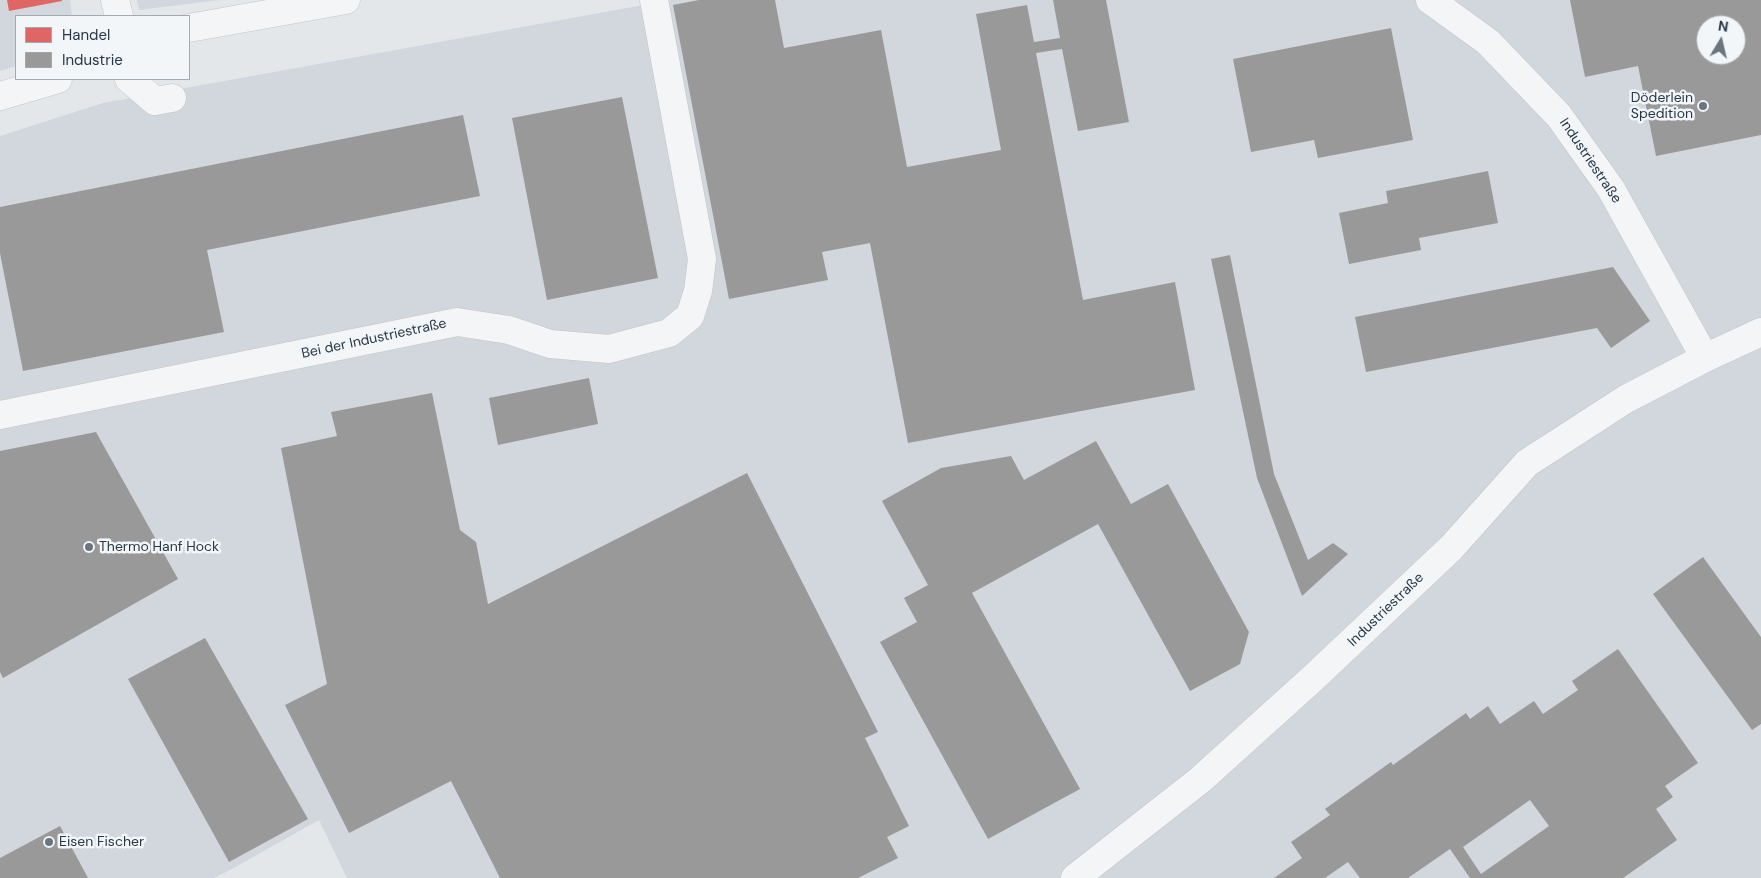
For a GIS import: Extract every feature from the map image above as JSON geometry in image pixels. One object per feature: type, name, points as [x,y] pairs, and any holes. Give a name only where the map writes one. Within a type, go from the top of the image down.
[{"type":"street","points":[[115,0],[119,15]]},
{"type":"street","points":[[190,28],[346,0]]},
{"type":"street","name":"Bei der Industriestraße","points":[[0,415],[457,322],[509,330],[550,344],[609,349],[669,334],[690,316],[698,291],[702,259],[654,0]]},
{"type":"street","name":"Industriestraße","points":[[1430,0],[1488,42],[1559,116],[1611,189],[1705,358]]},
{"type":"street","points":[[0,96],[55,80]]},
{"type":"street","points":[[130,80],[155,101],[172,98]]},
{"type":"street","name":"Industriestraße","points":[[1075,878],[1200,780],[1312,680],[1451,548],[1527,463],[1626,399],[1705,358],[1761,332]]},
{"type":"shaded area","points":[[0,0],[70,0],[72,15],[15,15],[15,66],[0,71]]},
{"type":"shaded area","points":[[137,0],[219,0],[139,10]]},
{"type":"shaded area","points":[[671,0],[1761,0],[1761,878],[347,878],[319,820],[214,878],[0,878],[0,136],[103,103]]},
{"type":"building: Handel","points":[[7,0],[62,0],[62,1],[9,11]]},
{"type":"building: Industrie","points":[[699,0],[775,0],[784,48],[881,30],[907,167],[1001,150],[976,14],[1027,5],[1034,42],[1060,38],[1053,0],[1106,0],[1129,122],[1078,131],[1062,49],[1036,53],[1083,300],[1175,282],[1195,390],[908,443],[870,243],[822,252],[828,280],[729,299],[673,5]]},
{"type":"building: Industrie","name":"Döderlein Spedition","points":[[1570,0],[1761,0],[1761,135],[1656,156],[1638,66],[1585,77]]},
{"type":"building: Industrie","points":[[1391,28],[1413,140],[1318,158],[1314,140],[1251,152],[1233,59]]},
{"type":"building: Industrie","points":[[622,97],[658,278],[547,300],[512,118]]},
{"type":"building: Industrie","points":[[463,115],[480,196],[207,250],[224,332],[23,371],[0,253],[0,207]]},
{"type":"building: Industrie","points":[[1488,171],[1498,223],[1419,238],[1421,250],[1349,264],[1339,213],[1388,203],[1386,191]]},
{"type":"building: Industrie","points":[[1230,255],[1274,474],[1308,560],[1333,543],[1348,554],[1302,596],[1257,478],[1211,259]]},
{"type":"building: Industrie","points":[[1613,267],[1650,321],[1611,348],[1597,328],[1366,372],[1355,317]]},
{"type":"building: Industrie","points":[[589,378],[598,424],[498,445],[489,398]]},
{"type":"building: Industrie","points":[[432,393],[460,530],[476,542],[488,604],[747,473],[878,732],[865,738],[909,826],[887,837],[898,858],[858,878],[500,878],[451,781],[349,833],[285,705],[327,684],[281,448],[337,436],[331,412]]},
{"type":"building: Industrie","name":"Thermo Hanf Hock","points":[[96,432],[178,579],[3,678],[0,672],[0,451]]},
{"type":"building: Industrie","points":[[1096,441],[1131,504],[1168,484],[1249,632],[1240,664],[1190,691],[1098,524],[972,593],[1080,789],[988,839],[880,642],[917,622],[904,598],[928,585],[882,501],[941,468],[1011,456],[1024,480]]},
{"type":"building: Industrie","points":[[1703,557],[1761,637],[1761,724],[1752,730],[1653,594]]},
{"type":"building: Industrie","points":[[205,638],[308,819],[229,862],[128,679]]},
{"type":"building: Industrie","points":[[1618,649],[1698,763],[1665,786],[1673,797],[1656,809],[1677,840],[1623,878],[1470,878],[1450,849],[1408,878],[1360,878],[1348,862],[1325,878],[1274,878],[1302,858],[1291,842],[1330,815],[1325,809],[1391,762],[1393,765],[1466,713],[1470,719],[1488,706],[1500,724],[1534,701],[1543,714],[1578,690],[1572,681]],"holes":[[[1530,800],[1549,826],[1481,874],[1463,847]]]},
{"type":"building: Industrie","name":"Eisen Fischer","points":[[60,826],[88,878],[0,878],[0,858]]},
{"type":"place","name":"Döderlein Spedition","points":[[1703,106]]},
{"type":"place","name":"Thermo Hanf Hock","points":[[89,547]]},
{"type":"place","name":"Eisen Fischer","points":[[49,842]]}]
